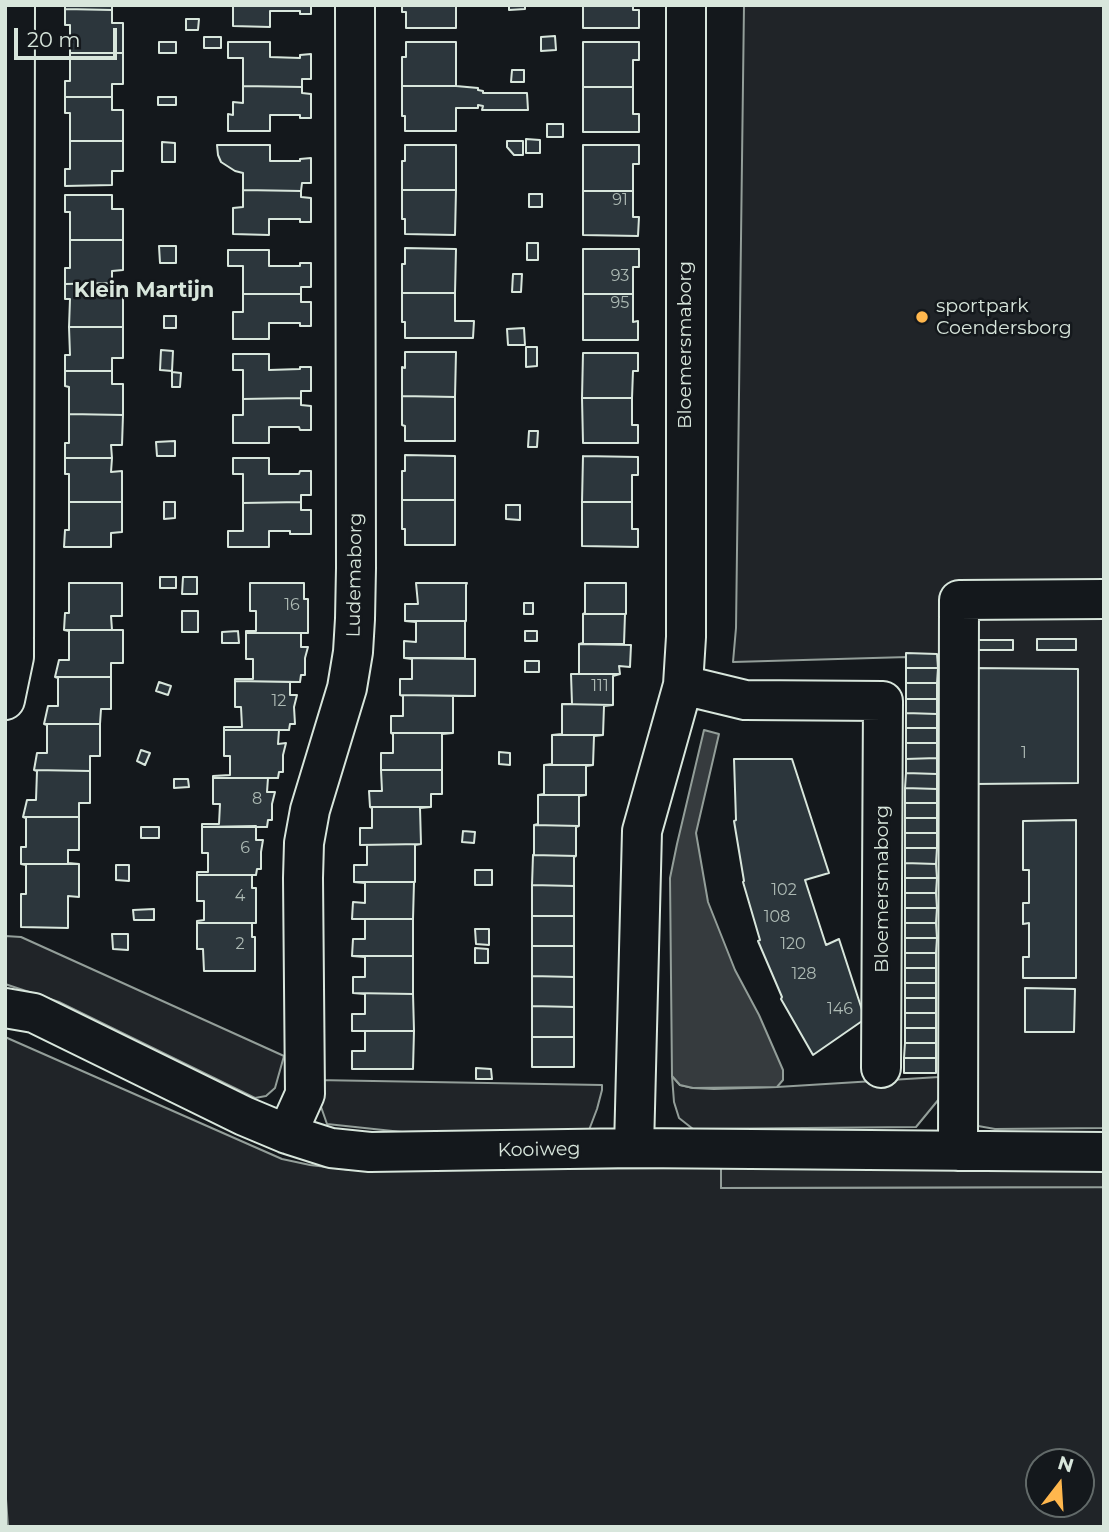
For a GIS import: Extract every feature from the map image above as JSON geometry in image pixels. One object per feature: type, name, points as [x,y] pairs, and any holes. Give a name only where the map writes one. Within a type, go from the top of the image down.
[{"type":"street","points":[[5,700],[14,657],[15,5]]},
{"type":"street","name":"Ludemaborg","points":[[287,1134],[305,1094],[304,843],[310,810],[347,688],[355,619],[355,5]]},
{"type":"street","name":"Bloemersmaborg","points":[[634,1148],[642,831],[683,685],[686,638],[686,5]]},
{"type":"street","points":[[958,1151],[959,600],[1104,599]]},
{"type":"street","name":"Bloemersmaborg","points":[[683,685],[746,700],[883,701],[881,1068]]},
{"type":"street","name":"Kooiweg","points":[[5,1008],[34,1013],[244,1116],[331,1148],[370,1152],[634,1148],[1104,1152]]},
{"type":"shaded area","name":"sportpark Coendersborg","points":[[744,5],[1104,5],[1104,1128],[995,1129],[939,1119],[939,1099],[916,1127],[693,1129],[679,1118],[674,1102],[672,1076],[680,1085],[714,1089],[939,1077],[943,658],[733,662],[736,628]]},
{"type":"shaded area","points":[[704,730],[719,734],[696,833],[708,902],[735,970],[759,1015],[783,1070],[783,1080],[777,1087],[693,1088],[680,1085],[672,1076],[670,878]]},
{"type":"shaded area","points":[[5,936],[21,937],[284,1056],[275,1088],[266,1096],[255,1098],[59,1002],[5,984]]},
{"type":"shaded area","points":[[5,1037],[282,1159],[310,1165],[352,1170],[721,1166],[721,1188],[1104,1187],[1104,1527],[8,1527],[5,1485]]},
{"type":"shaded area","points":[[316,1080],[602,1085],[602,1090],[589,1130],[402,1132],[327,1124]]},
{"type":"shaded area","points":[[721,1166],[1104,1166],[1104,1187],[721,1188]]},
{"type":"building","points":[[65,5],[112,5],[112,10],[65,9]]},
{"type":"building","points":[[233,5],[311,5],[311,14],[300,14],[300,11],[270,11],[270,27],[233,26]]},
{"type":"building","points":[[402,5],[456,5],[456,28],[406,28],[406,12],[402,12]]},
{"type":"building","points":[[509,5],[525,5],[525,9],[509,10]]},
{"type":"building","points":[[583,5],[633,5],[633,10],[639,10],[639,28],[583,28]]},
{"type":"building","points":[[65,9],[112,10],[112,23],[123,23],[123,53],[70,53],[70,25],[65,25]]},
{"type":"building","points":[[186,19],[199,19],[198,30],[186,30]]},
{"type":"building","points":[[555,36],[556,50],[541,51],[541,37]]},
{"type":"building","points":[[204,37],[221,37],[221,48],[204,48]]},
{"type":"building","points":[[159,42],[176,42],[176,53],[159,53]]},
{"type":"building","points":[[228,42],[270,42],[270,57],[300,58],[300,55],[311,54],[311,79],[302,79],[302,87],[243,86],[243,58],[228,58]]},
{"type":"building","points":[[406,42],[456,42],[456,86],[402,86],[402,57],[406,57]]},
{"type":"building","points":[[583,42],[639,42],[639,60],[633,60],[633,87],[583,87]]},
{"type":"building","points":[[70,53],[123,53],[123,84],[112,84],[112,97],[65,97],[65,81],[70,81]]},
{"type":"building","points":[[512,70],[524,70],[524,82],[511,82]]},
{"type":"building","points":[[243,86],[302,87],[302,93],[311,94],[311,118],[300,118],[300,115],[270,115],[270,131],[228,131],[228,114],[233,115],[233,102],[243,103]]},
{"type":"building","points":[[402,86],[456,86],[478,88],[483,93],[527,93],[528,110],[482,110],[483,106],[478,105],[478,108],[456,108],[456,131],[405,131]]},
{"type":"building","points":[[583,87],[633,87],[633,114],[639,114],[639,132],[583,132]]},
{"type":"building","points":[[65,97],[112,97],[112,110],[123,110],[123,141],[70,141],[70,113],[65,113]]},
{"type":"building","points":[[158,97],[176,97],[176,105],[158,105]]},
{"type":"building","points":[[547,124],[563,124],[563,137],[547,137]]},
{"type":"building","points":[[526,139],[540,140],[540,153],[526,153]]},
{"type":"building","points":[[70,141],[123,141],[123,171],[112,171],[112,185],[65,186],[65,169],[70,169]]},
{"type":"building","points":[[507,141],[523,141],[523,155],[514,155],[507,147]]},
{"type":"building","points":[[162,142],[175,143],[175,162],[162,162]]},
{"type":"building","points":[[217,145],[270,145],[270,161],[300,161],[311,158],[311,183],[302,183],[301,191],[243,190],[243,173],[221,162]]},
{"type":"building","points":[[405,145],[456,145],[456,190],[402,190]]},
{"type":"building","points":[[583,145],[639,145],[639,164],[633,164],[633,191],[583,191]]},
{"type":"building","points":[[243,190],[301,191],[301,197],[311,198],[311,222],[300,222],[300,219],[269,219],[269,235],[233,234],[233,208],[243,207]]},
{"type":"building","points":[[402,190],[456,190],[455,235],[405,234]]},
{"type":"building","points":[[583,191],[633,191],[633,217],[639,217],[638,236],[583,235]]},
{"type":"building","points":[[529,194],[542,194],[542,207],[529,207]]},
{"type":"building","points":[[65,195],[112,195],[112,209],[123,209],[123,240],[70,240],[70,212],[65,212]]},
{"type":"building","points":[[70,240],[123,240],[123,270],[112,271],[112,283],[65,284],[65,268],[70,268]]},
{"type":"building","points":[[527,243],[538,243],[538,260],[527,260]]},
{"type":"building","points":[[159,246],[176,246],[176,263],[160,263]]},
{"type":"building","points":[[405,248],[456,249],[455,293],[402,293]]},
{"type":"building","points":[[583,249],[639,249],[639,267],[633,267],[633,294],[583,294]]},
{"type":"building","points":[[228,250],[269,250],[269,266],[300,266],[300,263],[311,263],[311,287],[301,287],[301,294],[243,294],[243,266],[228,266]]},
{"type":"building","points":[[513,274],[522,274],[521,292],[512,292]]},
{"type":"building","points":[[112,283],[112,297],[123,296],[123,327],[69,327],[70,299],[65,299],[65,284]]},
{"type":"building","points":[[402,293],[455,293],[455,321],[474,321],[473,338],[405,338]]},
{"type":"building","points":[[243,294],[301,294],[301,302],[311,302],[311,326],[300,326],[300,323],[269,323],[269,339],[233,339],[233,312],[243,312]]},
{"type":"building","points":[[583,294],[633,294],[633,322],[638,321],[638,340],[583,340]]},
{"type":"building","points":[[164,316],[176,316],[176,328],[164,328]]},
{"type":"building","points":[[69,327],[123,327],[123,358],[112,358],[112,371],[65,371],[65,355],[70,355]]},
{"type":"building","points":[[524,328],[525,345],[508,345],[507,329]]},
{"type":"building","points":[[526,347],[537,347],[537,366],[526,367]]},
{"type":"building","points":[[161,350],[173,351],[172,371],[160,370]]},
{"type":"building","points":[[405,352],[456,352],[455,397],[402,396]]},
{"type":"building","points":[[583,353],[638,353],[638,371],[633,371],[632,398],[582,398]]},
{"type":"building","points":[[233,354],[269,354],[269,370],[311,367],[311,391],[301,391],[301,398],[243,399],[243,370],[233,370]]},
{"type":"building","points":[[65,371],[112,371],[112,384],[123,384],[123,415],[69,414],[69,387],[65,386]]},
{"type":"building","points":[[172,372],[181,373],[180,387],[172,387]]},
{"type":"building","points":[[402,396],[455,397],[455,441],[405,441]]},
{"type":"building","points":[[301,398],[301,405],[311,406],[311,430],[300,430],[299,427],[269,427],[269,443],[233,443],[233,415],[243,415],[243,399]]},
{"type":"building","points":[[582,398],[632,398],[632,425],[638,425],[638,443],[583,443]]},
{"type":"building","points":[[69,414],[123,415],[122,445],[111,445],[112,458],[65,458],[65,443],[69,443]]},
{"type":"building","points":[[529,431],[538,431],[537,447],[528,447]]},
{"type":"building","points":[[175,441],[175,456],[157,456],[156,442]]},
{"type":"building","points":[[405,455],[455,456],[455,500],[402,500]]},
{"type":"building","points":[[583,456],[638,457],[638,475],[632,475],[632,502],[582,502]]},
{"type":"building","points":[[65,458],[112,458],[111,472],[122,471],[122,502],[69,502],[69,474],[65,474]]},
{"type":"building","points":[[233,458],[269,458],[269,474],[299,474],[300,471],[311,471],[311,495],[301,495],[301,502],[243,503],[243,474],[233,474]]},
{"type":"building","points":[[402,500],[455,500],[455,545],[405,545]]},
{"type":"building","points":[[69,502],[122,502],[122,532],[111,533],[111,547],[64,547],[65,530],[69,530]]},
{"type":"building","points":[[164,502],[175,502],[175,518],[164,519]]},
{"type":"building","points":[[301,502],[301,510],[311,510],[311,534],[269,531],[269,547],[228,547],[228,531],[243,531],[243,503]]},
{"type":"building","points":[[582,502],[632,502],[632,529],[638,529],[638,547],[582,546]]},
{"type":"building","points":[[506,505],[520,505],[520,520],[506,519]]},
{"type":"building","points":[[160,577],[176,577],[176,588],[160,588]]},
{"type":"building","points":[[183,577],[197,577],[197,594],[182,594]]},
{"type":"building","points":[[69,583],[122,583],[122,616],[111,616],[112,630],[64,630],[65,613],[69,613]]},
{"type":"building","points":[[250,583],[304,583],[304,599],[308,599],[308,633],[246,633],[256,631],[256,611],[250,611]]},
{"type":"building","points":[[416,583],[467,583],[466,621],[405,621],[405,604],[418,604]]},
{"type":"building","points":[[585,583],[626,583],[626,614],[583,614]]},
{"type":"building","points":[[524,603],[533,603],[533,614],[524,614]]},
{"type":"building","points":[[182,611],[198,611],[198,632],[182,632]]},
{"type":"building","points":[[583,614],[625,614],[624,644],[579,644],[583,643]]},
{"type":"building","points":[[405,621],[466,621],[465,658],[404,658],[404,641],[416,642],[416,622]]},
{"type":"building","points":[[64,630],[123,630],[123,663],[111,663],[111,677],[55,677],[59,660],[69,660],[69,631]]},
{"type":"building","points":[[238,631],[239,643],[222,643],[222,632]]},
{"type":"building","points":[[525,631],[537,631],[537,641],[525,641]]},
{"type":"building","points":[[246,633],[301,633],[301,647],[308,647],[305,675],[301,675],[300,682],[235,681],[253,679],[253,659],[246,659]]},
{"type":"building","points":[[1037,639],[1076,639],[1076,650],[1037,650]]},
{"type":"building","points":[[973,640],[1013,640],[1013,650],[973,650]]},
{"type":"building","points":[[579,644],[631,645],[630,667],[619,666],[620,674],[579,674]]},
{"type":"building","points":[[906,653],[937,654],[938,668],[906,668]]},
{"type":"building","points":[[404,658],[475,659],[475,696],[400,695],[400,679],[412,679],[412,659]]},
{"type":"building","points":[[525,661],[539,661],[539,672],[525,672]]},
{"type":"building","points":[[906,668],[938,668],[937,683],[906,683]]},
{"type":"building","points":[[973,668],[1078,669],[1078,783],[974,784]]},
{"type":"building","points":[[571,674],[620,674],[613,676],[613,705],[562,704],[572,704]]},
{"type":"building","points":[[55,677],[111,677],[111,709],[101,709],[100,724],[44,724],[48,706],[58,706],[58,678]]},
{"type":"building","points":[[235,681],[290,682],[290,695],[297,695],[294,707],[295,724],[290,724],[289,730],[224,730],[224,727],[242,727],[241,707],[235,707]]},
{"type":"building","points":[[159,682],[171,686],[168,695],[156,691]]},
{"type":"building","points":[[906,683],[937,683],[937,699],[906,699]]},
{"type":"building","points":[[400,695],[460,696],[453,696],[453,733],[391,733],[391,716],[403,716],[403,696]]},
{"type":"building","points":[[906,699],[937,699],[937,714],[906,713]]},
{"type":"building","points":[[562,704],[613,705],[604,706],[603,735],[552,735],[562,734]]},
{"type":"building","points":[[906,713],[937,714],[937,728],[906,728]]},
{"type":"building","points":[[44,724],[100,724],[100,756],[90,756],[90,771],[34,770],[37,753],[47,753],[47,725]]},
{"type":"building","points":[[906,728],[937,728],[937,743],[906,743]]},
{"type":"building","points":[[224,730],[279,730],[278,744],[286,743],[283,772],[279,772],[278,778],[213,778],[230,775],[230,756],[224,756]]},
{"type":"building","points":[[391,733],[453,733],[442,734],[442,770],[381,770],[381,753],[393,753]]},
{"type":"building","points":[[552,735],[603,735],[594,736],[593,765],[544,765],[552,764]]},
{"type":"building","points":[[906,743],[937,743],[937,758],[906,759]]},
{"type":"building","points":[[141,750],[150,753],[145,765],[137,761]]},
{"type":"building","points":[[499,752],[510,753],[510,765],[499,764]]},
{"type":"building","points":[[937,758],[937,774],[906,773],[906,759]]},
{"type":"building","points":[[734,759],[792,759],[829,873],[805,880],[826,945],[839,939],[865,1019],[813,1055],[781,999],[758,941],[760,940],[743,882],[734,821]]},
{"type":"building","points":[[544,765],[593,765],[586,766],[586,795],[538,795],[544,794]]},
{"type":"building","points":[[34,770],[90,771],[90,803],[79,803],[79,817],[23,817],[27,800],[36,800],[37,771]]},
{"type":"building","points":[[381,770],[442,770],[442,794],[431,794],[431,807],[370,807],[369,791],[382,791]]},
{"type":"building","points":[[906,773],[937,774],[937,789],[905,788]]},
{"type":"building","points":[[213,778],[268,778],[267,792],[275,792],[272,820],[268,820],[267,827],[202,827],[202,824],[219,824],[220,804],[213,804]]},
{"type":"building","points":[[174,779],[188,779],[189,787],[174,788]]},
{"type":"building","points":[[905,788],[937,789],[937,803],[905,803]]},
{"type":"building","points":[[538,795],[586,795],[579,796],[579,826],[534,825],[538,824]]},
{"type":"building","points":[[905,803],[937,803],[937,818],[905,818]]},
{"type":"building","points":[[370,807],[431,807],[420,808],[421,844],[360,845],[360,828],[372,828]]},
{"type":"building","points":[[23,817],[79,817],[79,850],[68,850],[68,863],[79,864],[21,864],[21,847],[26,847],[26,818]]},
{"type":"building","points":[[905,818],[937,818],[937,833],[905,833]]},
{"type":"building","points":[[1076,820],[1076,978],[1023,978],[1023,957],[1029,957],[1029,923],[1023,924],[1023,903],[1029,903],[1029,870],[1023,870],[1023,821]]},
{"type":"building","points":[[534,825],[579,826],[576,827],[576,856],[533,855]]},
{"type":"building","points":[[256,826],[256,840],[263,840],[261,869],[257,869],[256,875],[197,875],[197,872],[208,872],[208,853],[202,853],[202,827]]},
{"type":"building","points":[[141,827],[159,827],[159,838],[141,838]]},
{"type":"building","points":[[463,831],[475,832],[474,843],[462,842]]},
{"type":"building","points":[[905,833],[937,833],[937,848],[905,848]]},
{"type":"building","points":[[421,844],[415,845],[415,882],[354,882],[354,865],[367,865],[367,845],[360,845]]},
{"type":"building","points":[[905,848],[937,848],[936,864],[905,863]]},
{"type":"building","points":[[533,855],[576,856],[574,886],[532,885]]},
{"type":"building","points":[[905,863],[936,864],[937,878],[905,878]]},
{"type":"building","points":[[21,864],[79,864],[79,897],[68,896],[68,928],[21,927],[21,894],[26,894],[26,865]]},
{"type":"building","points":[[116,865],[129,865],[129,881],[116,880]]},
{"type":"building","points":[[475,870],[492,870],[492,885],[475,885]]},
{"type":"building","points":[[197,875],[252,875],[252,888],[256,888],[256,923],[197,923],[204,920],[204,901],[197,901]]},
{"type":"building","points":[[905,878],[937,878],[936,893],[905,893]]},
{"type":"building","points":[[354,882],[414,882],[413,919],[352,919],[353,902],[365,903],[365,883]]},
{"type":"building","points":[[532,885],[574,886],[574,916],[532,916]]},
{"type":"building","points":[[905,893],[936,893],[937,908],[905,908]]},
{"type":"building","points":[[905,908],[937,908],[936,923],[905,923]]},
{"type":"building","points":[[154,909],[154,920],[134,920],[133,910]]},
{"type":"building","points":[[532,916],[574,916],[574,946],[532,946]]},
{"type":"building","points":[[365,919],[413,919],[413,956],[352,956],[353,939],[365,939]]},
{"type":"building","points":[[197,923],[252,923],[252,937],[255,937],[255,971],[204,971],[203,949],[197,949]]},
{"type":"building","points":[[905,923],[936,923],[937,938],[905,938]]},
{"type":"building","points":[[475,929],[489,929],[489,945],[476,944]]},
{"type":"building","points":[[112,934],[128,934],[128,950],[113,949]]},
{"type":"building","points":[[905,938],[937,938],[936,953],[905,953]]},
{"type":"building","points":[[532,946],[574,946],[574,977],[532,976]]},
{"type":"building","points":[[475,948],[488,949],[488,963],[475,963]]},
{"type":"building","points":[[905,953],[936,953],[936,968],[905,968]]},
{"type":"building","points":[[352,956],[413,956],[413,994],[353,993],[353,977],[365,977],[365,957]]},
{"type":"building","points":[[905,968],[936,968],[936,983],[905,983]]},
{"type":"building","points":[[532,976],[574,977],[574,1007],[532,1006]]},
{"type":"building","points":[[905,983],[936,983],[936,998],[905,998]]},
{"type":"building","points":[[1025,988],[1075,989],[1074,1032],[1025,1032]]},
{"type":"building","points":[[353,993],[413,994],[414,1031],[352,1031],[352,1014],[365,1014],[365,994]]},
{"type":"building","points":[[905,998],[936,998],[936,1013],[905,1013]]},
{"type":"building","points":[[532,1006],[574,1007],[574,1037],[532,1037]]},
{"type":"building","points":[[905,1013],[936,1013],[936,1028],[905,1028]]},
{"type":"building","points":[[905,1028],[936,1028],[936,1043],[905,1043]]},
{"type":"building","points":[[365,1031],[414,1031],[413,1069],[352,1069],[352,1051],[365,1051]]},
{"type":"building","points":[[532,1037],[574,1037],[574,1067],[532,1067]]},
{"type":"building","points":[[905,1043],[936,1043],[936,1058],[904,1058]]},
{"type":"building","points":[[904,1058],[936,1058],[936,1073],[904,1073]]},
{"type":"building","points":[[476,1068],[491,1069],[492,1079],[476,1079]]},
{"type":"place","name":"sportpark Coendersborg","points":[[922,317]]},
{"type":"district","name":"Klein Martijn","points":[[144,291]]}]
